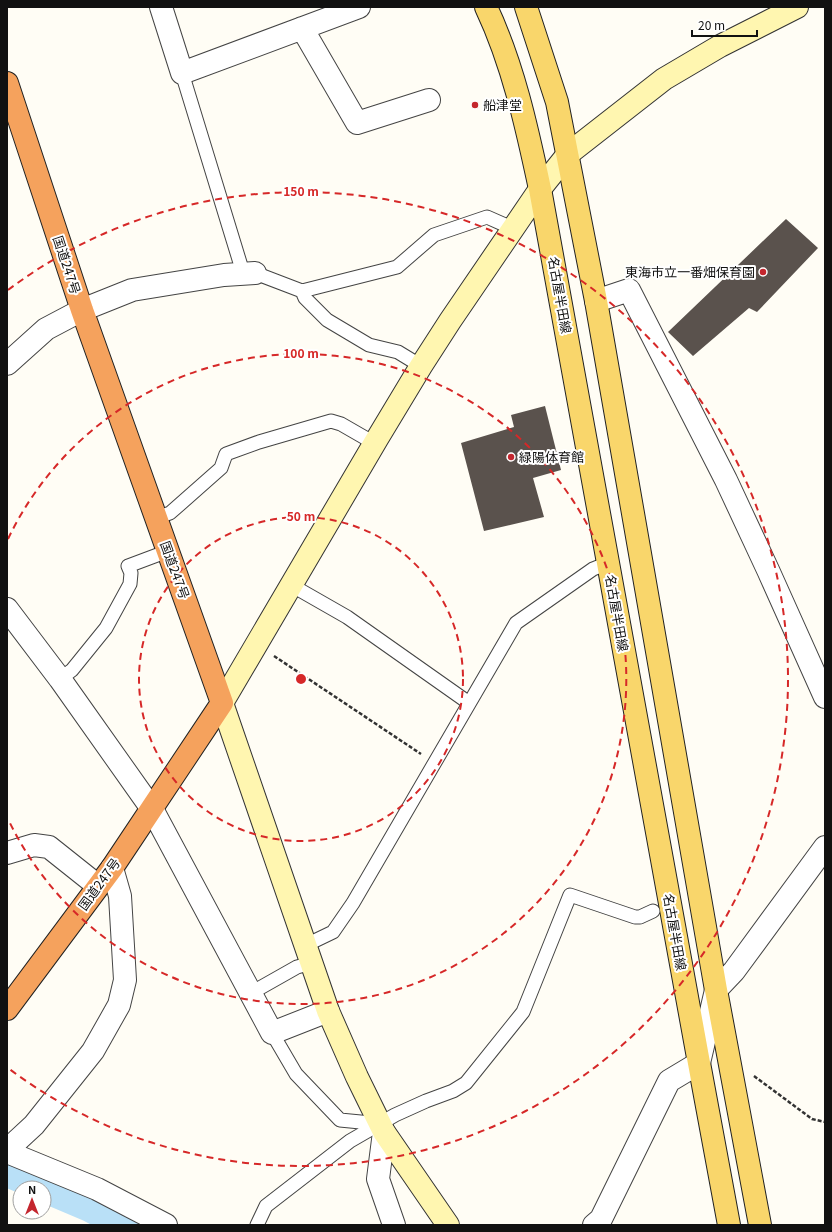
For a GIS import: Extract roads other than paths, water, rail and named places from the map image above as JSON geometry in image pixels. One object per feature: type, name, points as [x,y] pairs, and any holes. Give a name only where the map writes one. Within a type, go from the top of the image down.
[{"type":"highway","name":"国道247号","points":[[7,83],[82,310],[222,703],[112,868],[7,1009]]},
{"type":"main road","name":"名古屋半田線","points":[[486,7],[497,30],[526,122],[540,188],[698,1063],[730,1225]]},
{"type":"main road","points":[[526,7],[557,102],[568,154],[596,301],[716,990],[760,1225]]},
{"type":"street","points":[[161,7],[182,73],[357,7]]},
{"type":"street","points":[[448,1225],[382,1128],[357,1077],[328,1011],[222,703],[374,443],[421,366],[540,188],[568,154],[664,79],[720,46],[797,7]]},
{"type":"street","points":[[302,28],[357,123],[429,100]]},
{"type":"street","points":[[7,364],[46,329],[82,310],[132,290],[224,275],[248,274]]},
{"type":"street","points":[[596,301],[629,290],[726,480],[825,697]]},
{"type":"street","points":[[7,609],[60,679],[152,809],[272,1033],[328,1011]]},
{"type":"street","points":[[7,853],[34,844],[49,847],[98,886]]},
{"type":"street","points":[[598,1223],[669,1082],[698,1063],[716,990],[734,971],[825,847]]},
{"type":"street","points":[[112,868],[120,896],[125,980],[119,1005],[93,1051],[34,1125],[7,1151],[97,1190],[166,1225]]},
{"type":"street","points":[[382,1128],[378,1179],[394,1225]]},
{"type":"lane","points":[[182,73],[240,266],[248,274],[302,291],[397,267],[434,235],[486,217],[514,228]]},
{"type":"lane","points":[[302,291],[305,298],[327,320],[369,345],[398,352],[421,366]]},
{"type":"lane","points":[[156,518],[170,513],[221,468],[226,454],[259,442],[331,421],[341,424],[374,443]]},
{"type":"lane","points":[[60,679],[72,670],[106,628],[130,584],[131,573],[128,566],[168,552]]},
{"type":"lane","points":[[251,992],[297,967],[334,932],[516,623],[593,570],[608,563]]},
{"type":"lane","points":[[291,585],[347,617],[469,703]]},
{"type":"lane","points":[[257,1225],[266,1206],[350,1141],[382,1128],[395,1115],[453,1091],[466,1083],[523,1012],[570,895],[635,917],[640,917],[653,911]]},
{"type":"lane","points":[[272,1033],[296,1074],[340,1120],[382,1128]]},
{"type":"waterway","points":[[7,1167],[92,1203],[133,1225]]},
{"type":"place","name":"船津堂","points":[[475,105]]},
{"type":"place","name":"東海市立一番畑保育園","points":[[763,272]]},
{"type":"place","name":"緑陽体育館","points":[[511,457]]}]
